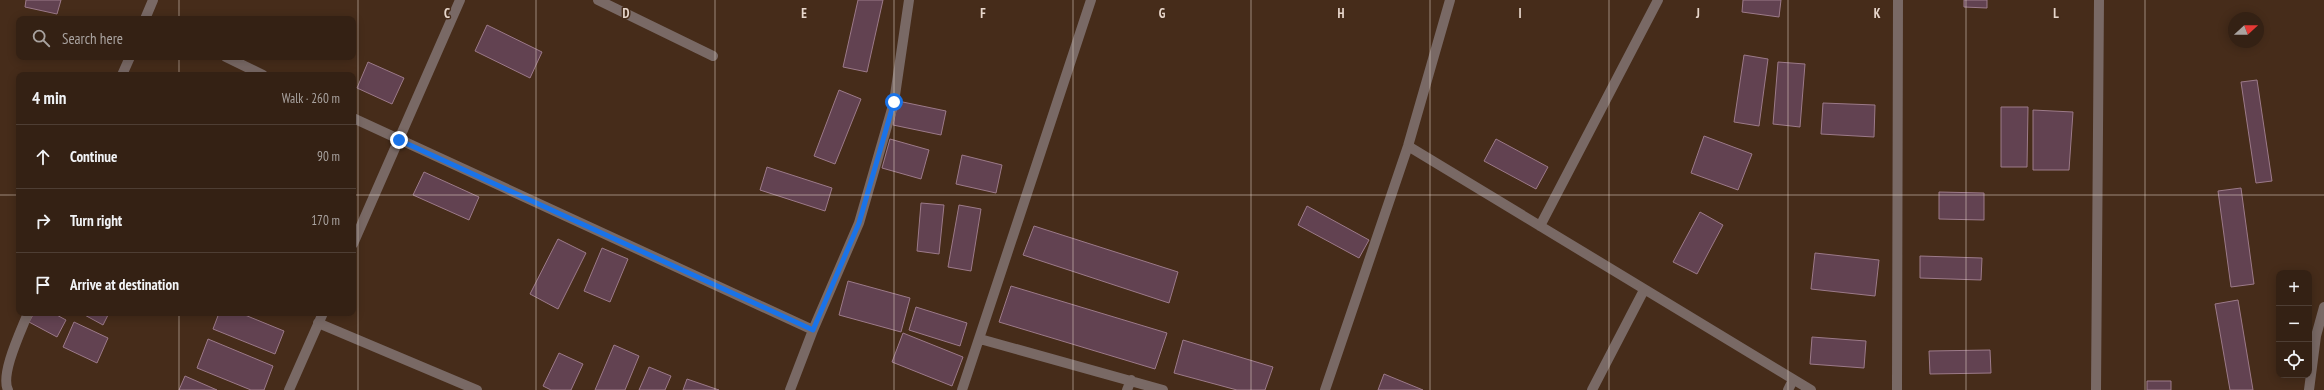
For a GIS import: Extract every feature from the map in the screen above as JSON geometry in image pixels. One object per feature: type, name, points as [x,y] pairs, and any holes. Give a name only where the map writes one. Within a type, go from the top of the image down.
[{"type":"street","points":[[146,16],[153,0]]},
{"type":"street","points":[[356,237],[460,0]]},
{"type":"street","points":[[598,0],[713,56]]},
{"type":"street","points":[[790,390],[813,330],[859,223],[894,102],[909,0]]},
{"type":"street","points":[[962,390],[1092,0]]},
{"type":"street","points":[[1325,390],[1408,146],[1450,0]]},
{"type":"street","points":[[1540,226],[1658,0]]},
{"type":"street","points":[[1897,390],[1898,0]]},
{"type":"street","points":[[2096,390],[2098,0]]},
{"type":"street","points":[[123,72],[129,60]]},
{"type":"street","points":[[232,60],[257,72]]},
{"type":"street","points":[[356,119],[813,330]]},
{"type":"street","points":[[1408,146],[1810,390]]},
{"type":"street","points":[[1592,390],[1644,290]]},
{"type":"street","points":[[2309,390],[2316,336],[2324,308]]},
{"type":"street","points":[[8,390],[5,385],[5,370],[27,316]]},
{"type":"street","points":[[289,390],[322,316]]},
{"type":"street","points":[[318,323],[477,390]]},
{"type":"street","points":[[980,339],[1129,385],[1163,390]]},
{"type":"street","points":[[1788,390],[1793,380]]},
{"type":"building","points":[[26,0],[61,0],[57,14],[25,7]]},
{"type":"building","points":[[858,0],[883,0],[867,72],[843,67]]},
{"type":"building","points":[[1743,0],[1781,0],[1779,17],[1742,12]]},
{"type":"building","points":[[1964,0],[1987,0],[1987,8],[1964,7]]},
{"type":"building","points":[[487,25],[542,52],[530,78],[475,51]]},
{"type":"building","points":[[1744,55],[1768,59],[1759,126],[1734,122]]},
{"type":"building","points":[[368,62],[404,78],[392,104],[357,88]]},
{"type":"building","points":[[1778,62],[1805,64],[1800,127],[1773,124]]},
{"type":"building","points":[[2257,80],[2272,181],[2256,183],[2241,82]]},
{"type":"building","points":[[839,90],[861,99],[835,164],[814,156]]},
{"type":"building","points":[[898,101],[946,111],[941,135],[893,125]]},
{"type":"building","points":[[1823,103],[1875,105],[1874,137],[1821,134]]},
{"type":"building","points":[[2001,107],[2028,107],[2027,167],[2001,167]]},
{"type":"building","points":[[2033,110],[2073,112],[2069,170],[2033,170]]},
{"type":"building","points":[[1704,136],[1752,154],[1738,190],[1691,173]]},
{"type":"building","points":[[890,139],[929,150],[921,179],[882,168]]},
{"type":"building","points":[[1496,139],[1548,167],[1536,189],[1484,161]]},
{"type":"building","points":[[962,155],[1002,165],[996,193],[956,184]]},
{"type":"building","points":[[767,167],[832,188],[825,211],[760,190]]},
{"type":"building","points":[[424,172],[479,197],[469,220],[413,195]]},
{"type":"building","points":[[2241,188],[2254,284],[2231,287],[2218,191]]},
{"type":"building","points":[[1939,192],[1984,193],[1984,220],[1939,219]]},
{"type":"building","points":[[921,203],[944,205],[939,254],[917,251]]},
{"type":"building","points":[[959,205],[981,209],[971,271],[948,267]]},
{"type":"building","points":[[1307,206],[1369,240],[1359,258],[1298,225]]},
{"type":"building","points":[[1700,212],[1723,225],[1697,274],[1673,262]]},
{"type":"building","points":[[1034,226],[1178,272],[1169,303],[1023,255]]},
{"type":"building","points":[[558,239],[586,253],[558,309],[530,294]]},
{"type":"building","points":[[602,248],[628,259],[610,302],[584,291]]},
{"type":"building","points":[[1815,253],[1879,260],[1875,296],[1811,289]]},
{"type":"building","points":[[1920,256],[1982,258],[1981,280],[1920,278]]},
{"type":"building","points":[[848,281],[910,298],[901,332],[839,315]]},
{"type":"building","points":[[1011,286],[1167,333],[1155,369],[999,322]]},
{"type":"building","points":[[2238,300],[2253,390],[2230,390],[2215,304]]},
{"type":"building","points":[[916,307],[967,323],[960,346],[909,330]]},
{"type":"building","points":[[32,316],[59,316],[66,320],[57,337],[29,322]]},
{"type":"building","points":[[86,316],[108,316],[103,325]]},
{"type":"building","points":[[218,316],[247,316],[284,331],[275,354],[213,329]]},
{"type":"building","points":[[74,322],[108,338],[97,363],[63,347]]},
{"type":"building","points":[[903,333],[963,357],[952,386],[892,362]]},
{"type":"building","points":[[1812,337],[1866,341],[1864,368],[1810,364]]},
{"type":"building","points":[[208,339],[273,366],[264,390],[251,390],[197,368]]},
{"type":"building","points":[[1183,340],[1273,367],[1265,390],[1237,390],[1174,373]]},
{"type":"building","points":[[614,345],[639,356],[625,390],[595,390]]},
{"type":"building","points":[[1990,350],[1991,373],[1930,374],[1929,351]]},
{"type":"building","points":[[559,353],[583,364],[571,390],[551,390],[543,386]]},
{"type":"building","points":[[649,367],[671,376],[665,390],[639,390]]},
{"type":"building","points":[[1384,374],[1423,390],[1378,390]]},
{"type":"building","points":[[185,376],[217,390],[179,390]]},
{"type":"building","points":[[687,379],[719,390],[683,390]]},
{"type":"building","points":[[2147,381],[2171,381],[2171,390],[2147,390]]},
{"type":"route","points":[[399,140],[813,330],[859,223],[894,102]]}]
